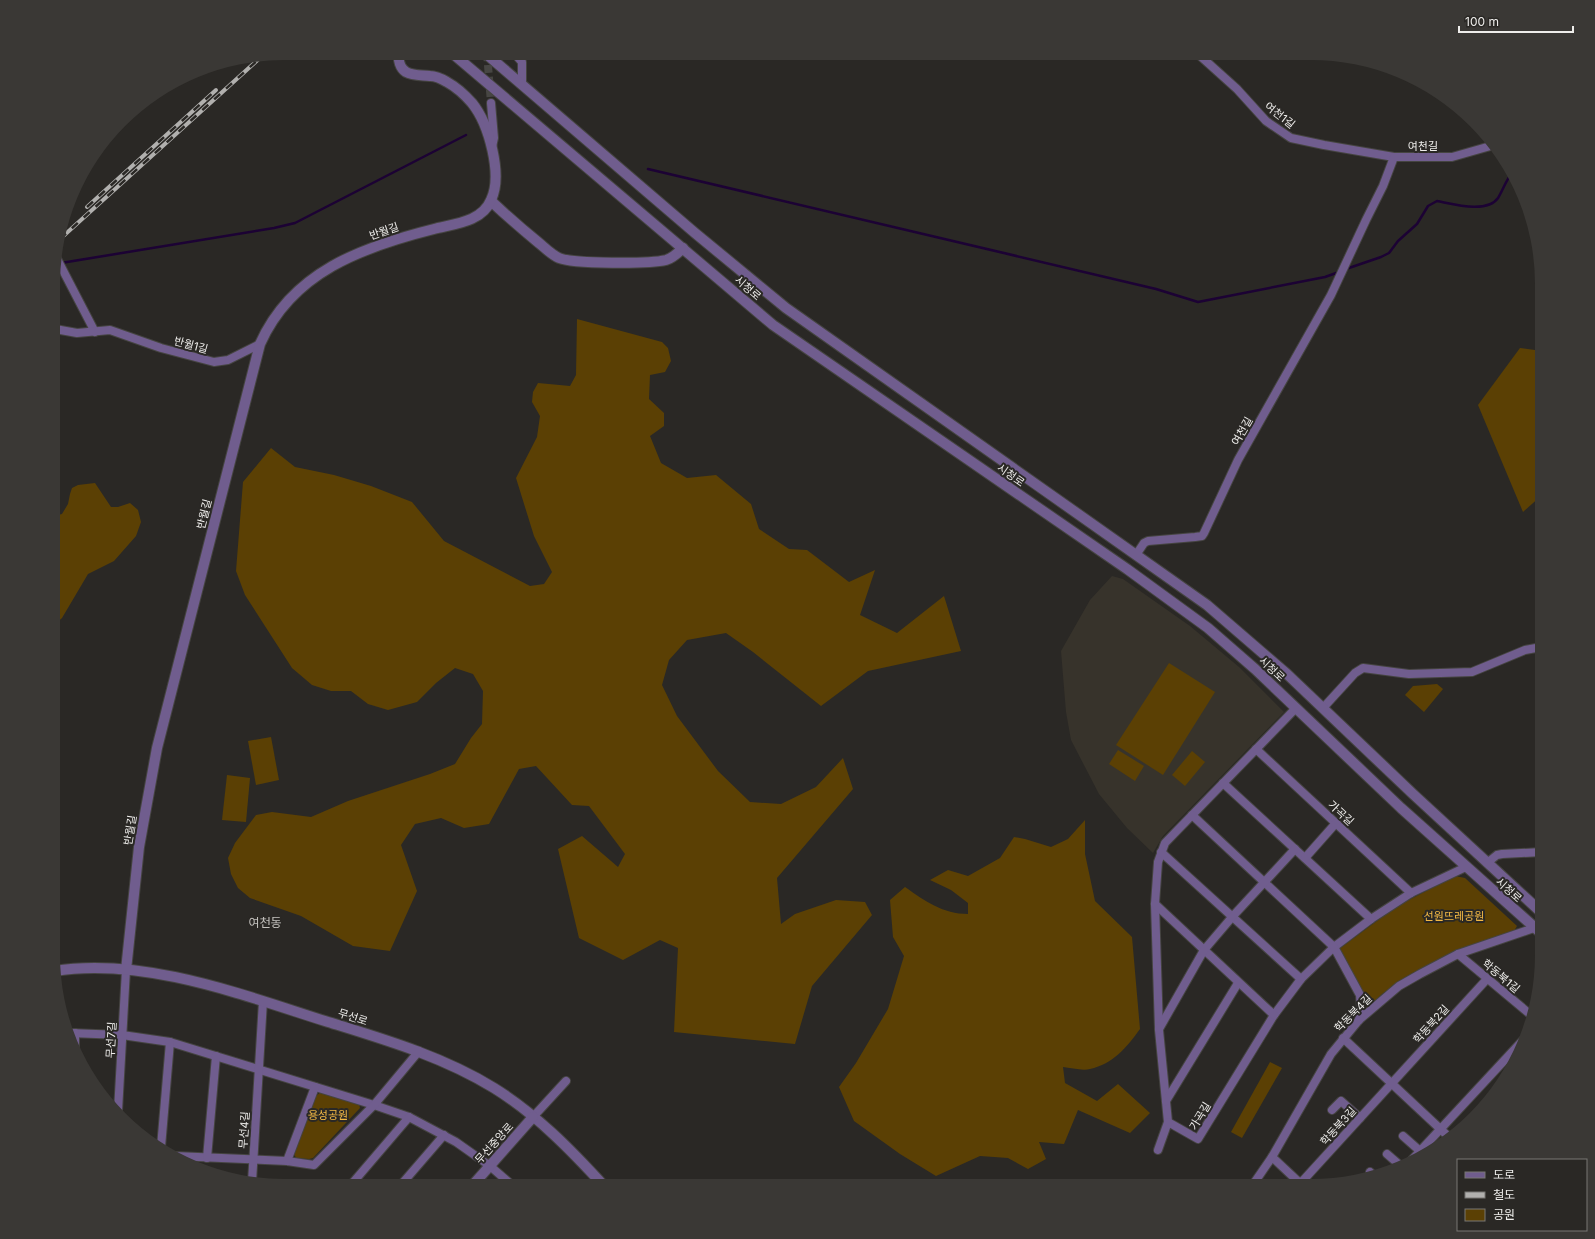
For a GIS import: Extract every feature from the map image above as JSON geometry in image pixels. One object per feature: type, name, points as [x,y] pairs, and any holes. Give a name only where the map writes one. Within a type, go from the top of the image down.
[{"type":"street","name":"반월길","points":[[126,970],[139,847],[157,748],[260,344],[272,322],[289,300],[309,281],[329,267],[349,257],[382,244],[462,222],[479,215],[491,200],[496,183],[496,172],[492,147],[481,116],[466,96],[452,86],[439,78],[406,72],[401,65],[400,60]]},
{"type":"street","name":"시청로","points":[[460,60],[773,325],[1126,569],[1208,628],[1296,708],[1401,808],[1535,928]]},
{"type":"street","name":"시청로","points":[[493,60],[621,163],[786,308],[1211,608],[1259,649],[1535,907]]},
{"type":"street","points":[[520,60],[522,62],[522,84]]},
{"type":"street","name":"여천1길","points":[[1205,60],[1237,89],[1266,121],[1291,138],[1394,157]]},
{"type":"street","points":[[491,104],[494,138],[492,147]]},
{"type":"street","name":"여천길","points":[[1136,555],[1144,543],[1148,541],[1195,538],[1202,536],[1204,533],[1238,460],[1341,276],[1383,186],[1394,157],[1452,157],[1488,147]]},
{"type":"street","points":[[491,200],[555,256],[562,259],[603,262],[666,260],[683,248]]},
{"type":"street","points":[[479,215],[497,212],[508,216]]},
{"type":"street","points":[[61,265],[95,332]]},
{"type":"street","name":"반월1길","points":[[60,330],[78,333],[110,330],[160,348],[216,362],[228,360],[260,344]]},
{"type":"street","points":[[1126,569],[1136,555]]},
{"type":"street","points":[[1323,708],[1355,673],[1363,668],[1409,674],[1472,672],[1525,650],[1535,648]]},
{"type":"street","points":[[1158,1150],[1168,1122],[1159,1030],[1155,904],[1156,876],[1161,852],[1165,844],[1192,815],[1296,708]]},
{"type":"street","name":"가곡길","points":[[1256,749],[1411,893]]},
{"type":"street","points":[[1223,783],[1371,919]]},
{"type":"street","points":[[1401,808],[1413,794]]},
{"type":"street","points":[[1192,815],[1334,947],[1360,995],[1361,1008],[1359,1020]]},
{"type":"street","points":[[1305,858],[1336,823]]},
{"type":"street","points":[[1159,1030],[1204,950],[1233,916],[1296,849]]},
{"type":"street","points":[[1161,852],[1302,979]]},
{"type":"street","points":[[1487,863],[1497,855],[1535,852]]},
{"type":"street","name":"가곡길","points":[[1168,1122],[1198,1139],[1274,1015],[1302,979],[1334,947],[1371,919],[1411,893],[1466,867]]},
{"type":"street","points":[[1155,904],[1274,1015]]},
{"type":"street","name":"학동북4길","points":[[1257,1179],[1272,1157],[1331,1054],[1359,1020],[1399,986],[1458,954],[1535,932]]},
{"type":"street","name":"학동북1길","points":[[1458,954],[1527,1012]]},
{"type":"street","name":"무선로","points":[[60,971],[94,968],[126,970],[175,978],[223,989],[419,1051],[493,1087],[533,1117],[597,1179]]},
{"type":"street","name":"무선7길","points":[[118,1105],[126,970]]},
{"type":"street","name":"학동북2길","points":[[1391,1084],[1486,979]]},
{"type":"street","points":[[1166,1101],[1238,983]]},
{"type":"street","name":"무선4길","points":[[263,1001],[253,1160],[287,1161],[314,1165],[374,1105],[419,1051]]},
{"type":"street","points":[[74,1033],[122,1035],[170,1042],[259,1068],[374,1105],[409,1117],[444,1136],[490,1166],[505,1179]]},
{"type":"street","points":[[1343,1038],[1446,1134]]},
{"type":"street","points":[[161,1142],[170,1042]]},
{"type":"street","points":[[1421,1150],[1514,1050]]},
{"type":"street","points":[[207,1158],[216,1056]]},
{"type":"street","points":[[533,1117],[566,1080]]},
{"type":"street","name":"학동북3길","points":[[1306,1179],[1391,1084]]},
{"type":"street","points":[[287,1161],[315,1087]]},
{"type":"street","points":[[1332,1110],[1341,1101],[1360,1118]]},
{"type":"street","points":[[356,1179],[409,1117]]},
{"type":"street","name":"무선중앙로","points":[[478,1179],[533,1117]]},
{"type":"street","points":[[406,1179],[444,1136]]},
{"type":"street","points":[[1403,1136],[1420,1151]]},
{"type":"street","points":[[1387,1154],[1396,1162]]},
{"type":"street","points":[[186,1157],[253,1160],[252,1177]]},
{"type":"street","name":"학동북3길","points":[[1272,1157],[1295,1179]]},
{"type":"shaded area","points":[[1112,576],[1123,579],[1190,626],[1239,667],[1284,712],[1163,836],[1153,853],[1127,828],[1099,794],[1071,740],[1066,712],[1061,651],[1090,600]]},
{"type":"green space","points":[[577,319],[662,342],[668,348],[671,361],[665,372],[650,375],[649,399],[664,413],[664,426],[650,436],[661,463],[687,478],[716,475],[751,504],[759,529],[789,549],[807,550],[849,582],[875,570],[860,615],[897,633],[944,596],[961,651],[868,671],[821,706],[753,652],[726,633],[687,640],[669,660],[662,685],[677,716],[718,771],[750,802],[781,804],[816,787],[843,758],[853,789],[777,878],[781,924],[795,914],[836,900],[865,902],[872,915],[812,986],[795,1044],[674,1032],[678,948],[660,940],[623,960],[579,938],[558,849],[582,836],[618,867],[625,854],[589,806],[572,805],[536,766],[519,769],[489,824],[464,828],[441,818],[415,824],[401,845],[417,891],[390,951],[353,946],[301,916],[250,898],[238,888],[231,874],[228,858],[235,843],[256,815],[272,812],[311,817],[348,801],[430,774],[455,764],[471,738],[482,724],[483,691],[473,674],[455,668],[436,683],[417,702],[388,710],[368,704],[351,691],[331,691],[312,685],[292,668],[245,595],[236,571],[243,482],[271,448],[295,467],[334,475],[371,486],[412,502],[444,541],[530,586],[544,584],[552,572],[534,536],[516,478],[537,437],[540,416],[532,402],[533,392],[538,383],[570,386],[576,375]]},
{"type":"green space","points":[[1520,348],[1535,350],[1535,501],[1523,512],[1478,405]]},
{"type":"green space","points":[[95,483],[111,507],[118,507],[130,503],[138,510],[141,522],[136,536],[114,561],[88,574],[60,620],[60,514],[62,514],[68,504],[72,488],[78,485]]},
{"type":"green space","points":[[1169,663],[1215,692],[1163,775],[1116,745]]},
{"type":"green space","points":[[1437,684],[1443,689],[1424,712],[1405,695],[1413,686]]},
{"type":"green space","points":[[271,737],[279,780],[256,785],[248,741]]},
{"type":"green space","points":[[1118,750],[1144,766],[1135,781],[1109,764]]},
{"type":"green space","points":[[1192,751],[1205,762],[1185,786],[1172,775]]},
{"type":"green space","points":[[227,775],[250,778],[246,822],[222,820]]},
{"type":"green space","points":[[1085,820],[1085,854],[1095,901],[1132,937],[1140,1029],[1119,1054],[1098,1067],[1080,1070],[1063,1067],[1065,1083],[1097,1101],[1118,1084],[1150,1113],[1130,1133],[1078,1110],[1064,1144],[1039,1142],[1046,1159],[1028,1169],[1008,1158],[980,1156],[936,1176],[900,1154],[854,1121],[839,1087],[856,1063],[888,1009],[904,956],[893,937],[890,900],[905,887],[927,902],[942,909],[950,912],[968,914],[968,903],[951,890],[930,880],[948,870],[968,876],[1000,858],[1014,837],[1051,847],[1068,839]]},
{"type":"green space","name":"선원뜨레공원","points":[[1455,876],[1465,878],[1517,926],[1513,933],[1404,979],[1382,994],[1363,1013],[1364,994],[1339,949],[1405,902]]},
{"type":"green space","points":[[1270,1062],[1282,1068],[1242,1138],[1231,1132]]},
{"type":"green space","name":"용성공원","points":[[321,1092],[359,1104],[360,1108],[313,1158],[296,1158],[293,1152],[316,1096]]},
{"type":"waterway","points":[[61,263],[274,228],[295,223],[466,135]]},
{"type":"waterway","points":[[648,169],[1156,289],[1198,302],[1325,277],[1339,272]]},
{"type":"waterway","points":[[1346,269],[1389,253],[1398,241],[1417,224],[1428,206],[1437,201],[1469,207],[1486,206],[1493,203],[1498,198],[1508,178]]},
{"type":"tunnel","points":[[488,60],[491,103]]},
{"type":"railway","points":[[66,234],[256,62]]},
{"type":"railway","points":[[87,207],[216,90]]},
{"type":"district","name":"여천동","points":[[265,923]]}]
